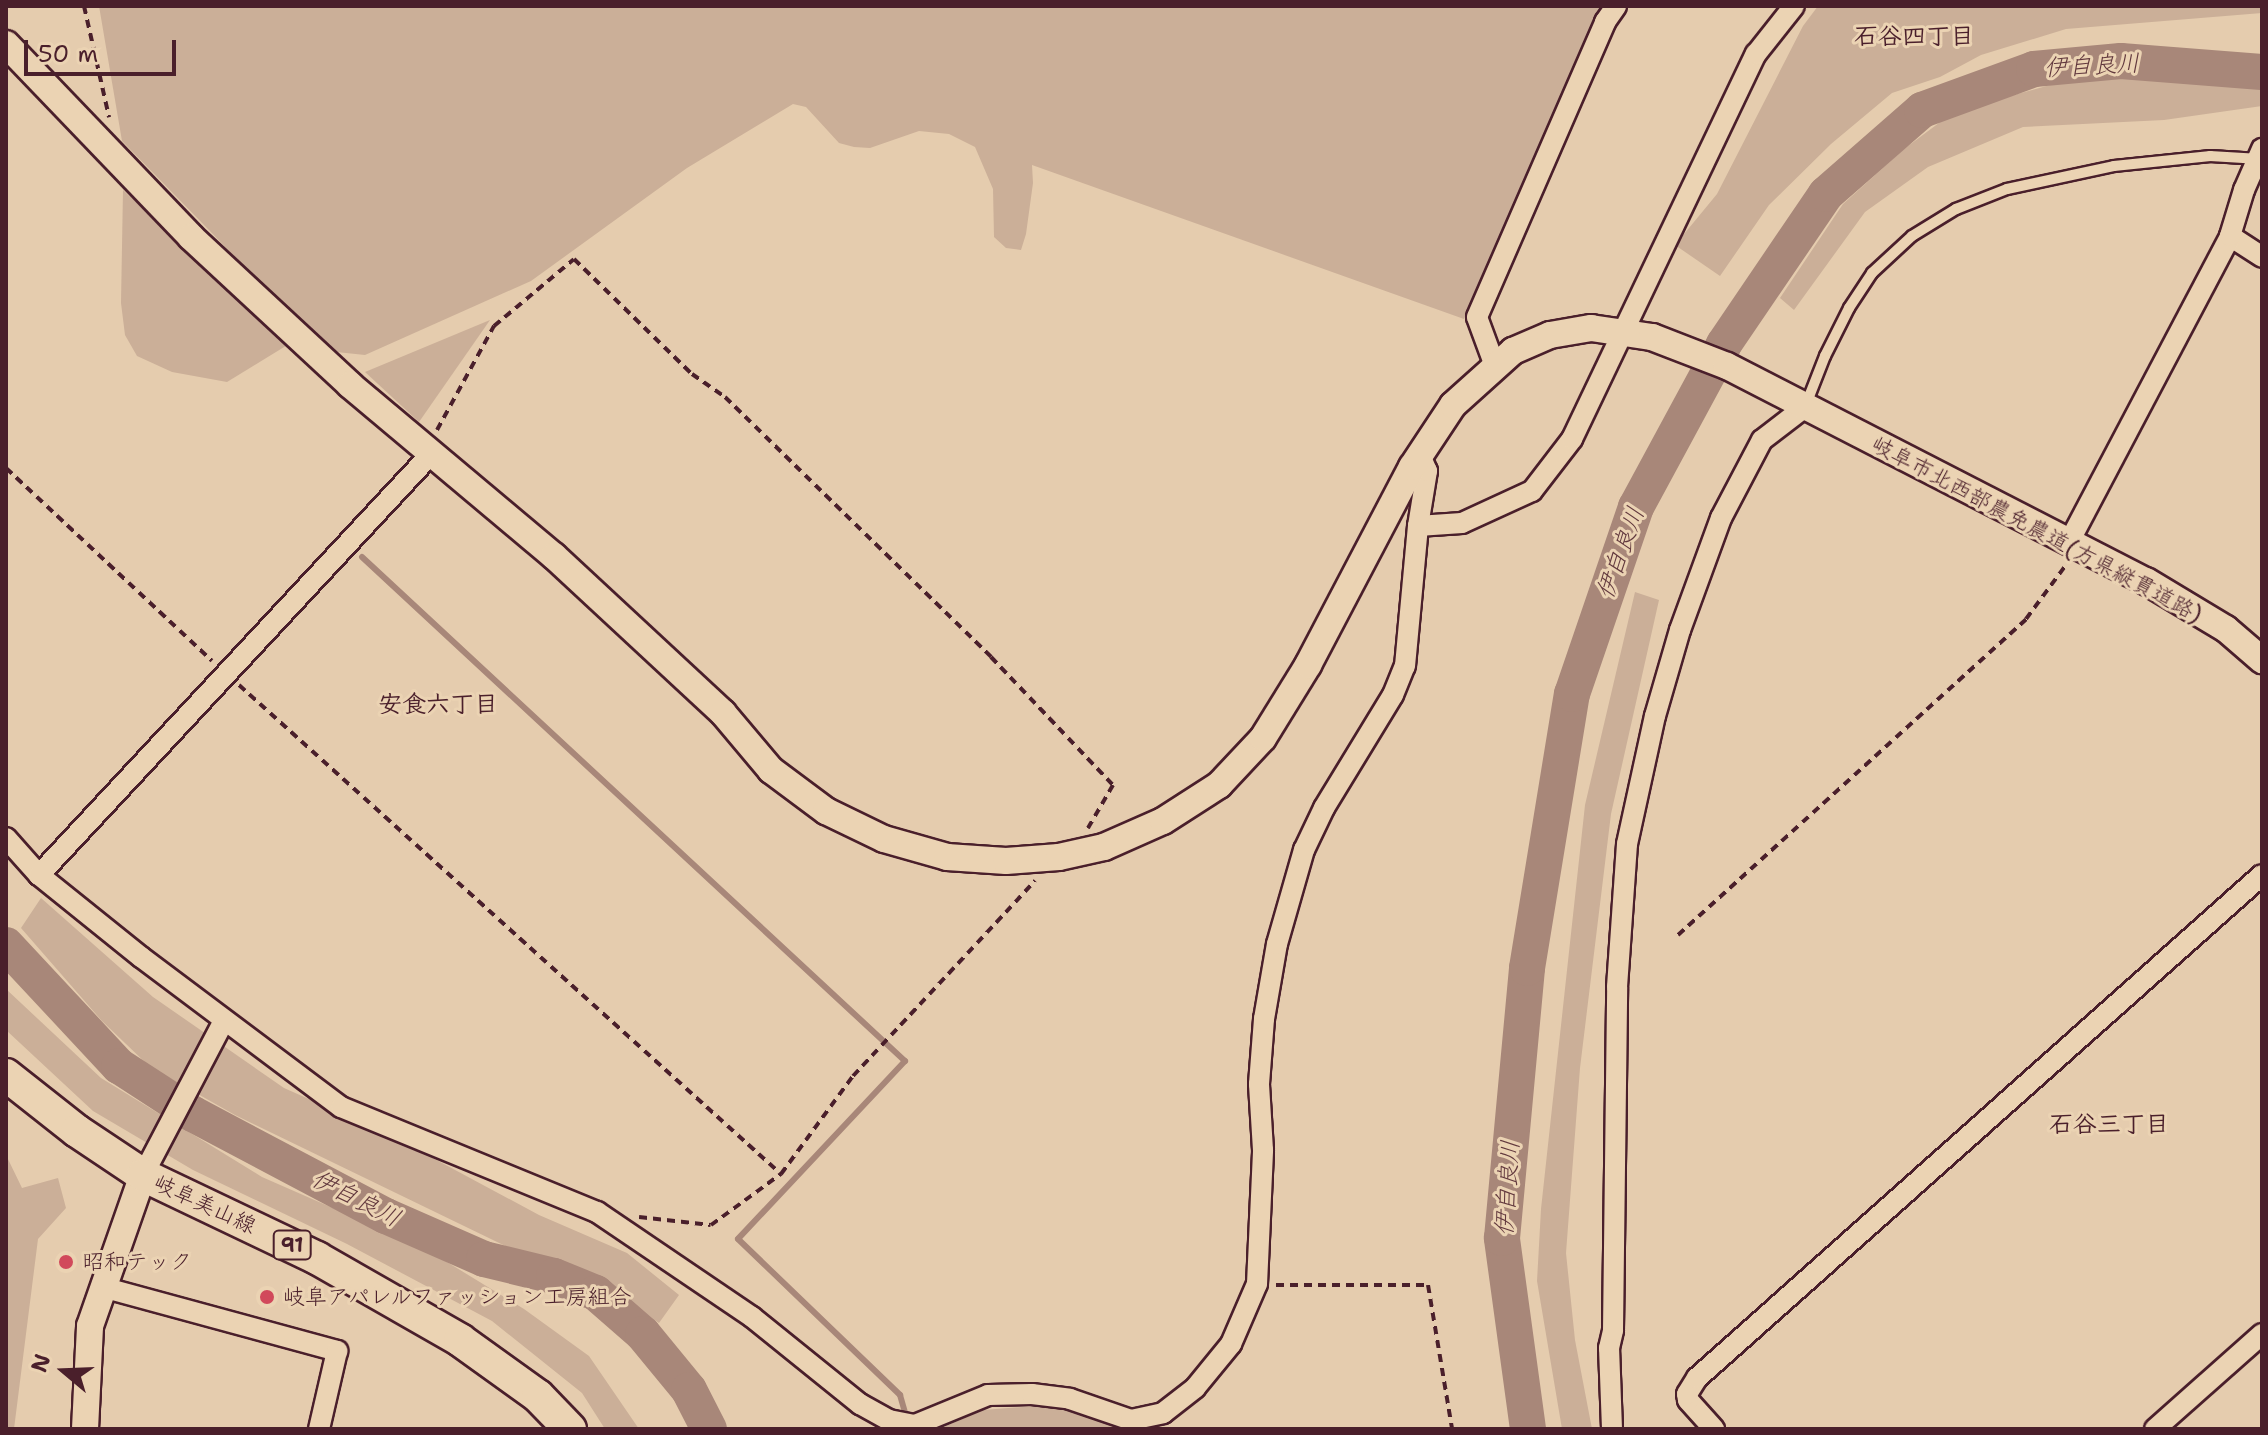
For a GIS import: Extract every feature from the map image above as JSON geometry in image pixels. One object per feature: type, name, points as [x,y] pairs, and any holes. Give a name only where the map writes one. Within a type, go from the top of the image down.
[{"type":"main road","name":"岐阜美山線","points":[[6,1075],[77,1131],[143,1175],[317,1258],[460,1340],[538,1396],[570,1429]]},
{"type":"street","points":[[1495,366],[1477,317],[1605,22],[1616,6]]},
{"type":"street","points":[[1418,526],[1462,523],[1532,491],[1572,439],[1756,54],[1794,6]]},
{"type":"street","points":[[6,44],[120,167],[339,374],[554,556],[723,713],[771,770],[826,811],[884,839],[947,857],[1006,861],[1065,856],[1104,847],[1163,821],[1219,785],[1263,738],[1308,665],[1420,455],[1453,405],[1513,351],[1550,335],[1591,328],[1624,331]]},
{"type":"street","points":[[2074,545],[2230,236],[2244,190],[2261,155]]},
{"type":"street","points":[[2230,236],[2262,257]]},
{"type":"street","name":"岐阜市北西部農免農道(方県縦貫道路)","points":[[1624,331],[1652,337],[1727,366],[1797,402],[2074,545],[2226,629],[2262,660]]},
{"type":"street","points":[[1612,1429],[1609,1348],[1613,1330],[1617,987],[1627,844],[1655,716],[1680,630],[1721,518],[1762,440],[1797,402]]},
{"type":"street","points":[[39,875],[429,452]]},
{"type":"street","points":[[6,838],[39,875],[222,1027],[341,1107],[597,1212],[741,1309],[860,1404],[889,1420],[915,1425],[988,1395],[1032,1394],[1070,1399],[1131,1420],[1164,1421],[1231,1344],[1257,1284],[1263,1150],[1259,1084],[1264,1019],[1277,944],[1304,850],[1324,808],[1393,695],[1405,666],[1418,526],[1427,471],[1420,455]]},
{"type":"street","points":[[1714,1429],[1688,1400],[1687,1394],[1697,1378],[2262,875]]},
{"type":"street","points":[[85,1429],[90,1326],[102,1287],[143,1175],[222,1027]]},
{"type":"street","points":[[102,1287],[337,1351],[319,1429]]},
{"type":"street","points":[[2155,1429],[2262,1334]]},
{"type":"lane","points":[[1797,402],[1872,273],[1912,236],[1956,209],[2007,189],[2114,166],[2210,156],[2261,155]]},
{"type":"path","points":[[84,6],[112,129]]},
{"type":"path","points":[[429,452],[494,326],[574,259],[692,374],[725,397],[936,602],[1113,785],[1065,856],[853,1076],[781,1174],[711,1225],[597,1212]]},
{"type":"path","points":[[6,468],[226,674],[781,1174]]},
{"type":"path","points":[[1678,935],[2026,619],[2074,545]]},
{"type":"path","points":[[1257,1284],[1428,1285],[1452,1429]]},
{"type":"shaded area","points":[[99,6],[1621,6],[1464,319],[1032,165],[1033,183],[1021,250],[1006,248],[994,237],[993,189],[975,147],[949,134],[919,131],[870,148],[854,147],[839,143],[806,107],[793,104],[687,168],[531,281],[365,355],[327,351],[122,141]]},
{"type":"shaded area","points":[[1818,6],[2262,6],[2262,13],[2066,29],[1981,55],[1940,77],[1892,93],[1831,144],[1769,205],[1720,276],[1675,245],[1717,194],[1803,26]]},
{"type":"shaded area","points":[[2262,66],[2262,106],[2164,120],[2023,127],[1928,167],[1865,212],[1794,310],[1780,298],[1843,204],[1904,149],[1955,111],[2094,73]]},
{"type":"shaded area","points":[[123,190],[289,344],[227,382],[172,372],[137,356],[125,335],[121,303]]},
{"type":"shaded area","points":[[490,320],[419,422],[365,372]]},
{"type":"shaded area","points":[[1635,592],[1659,600],[1611,814],[1580,1068],[1566,1253],[1575,1340],[1592,1429],[1562,1429],[1537,1281],[1541,1209],[1585,805]]},
{"type":"shaded area","points":[[41,898],[153,997],[284,1088],[390,1135],[539,1215],[627,1253],[679,1295],[659,1323],[595,1281],[520,1253],[235,1115],[150,1067],[102,1021],[21,928]]},
{"type":"shaded area","points":[[6,989],[101,1078],[262,1177],[424,1248],[524,1309],[589,1356],[639,1429],[605,1429],[582,1393],[492,1321],[347,1244],[193,1170],[93,1111],[6,1030]]},
{"type":"shaded area","points":[[6,1155],[22,1188],[58,1178],[66,1208],[38,1239],[14,1429],[6,1429]]},
{"type":"shaded area","points":[[1062,1404],[1123,1429],[939,1429],[983,1410]]},
{"type":"waterway","name":"伊自良川","points":[[1528,1429],[1502,1238],[1527,968],[1572,694],[1636,507],[1724,344],[1826,194],[1922,110],[2034,69],[2121,61],[2262,72]]},
{"type":"waterway","points":[[362,557],[905,1061],[738,1239],[900,1395],[905,1413],[900,1419]]},
{"type":"waterway","name":"伊自良川","points":[[6,945],[119,1066],[193,1114],[386,1216],[484,1259],[554,1276],[596,1293],[643,1334],[689,1390],[709,1429]]},
{"type":"place","name":"昭和テック","points":[[66,1262]]},
{"type":"place","name":"岐阜アパレルファッション工房組合","points":[[267,1297]]},
{"type":"district","name":"石谷四丁目","points":[[1914,37]]},
{"type":"district","name":"安食六丁目","points":[[438,705]]},
{"type":"district","name":"石谷三丁目","points":[[2109,1125]]}]
